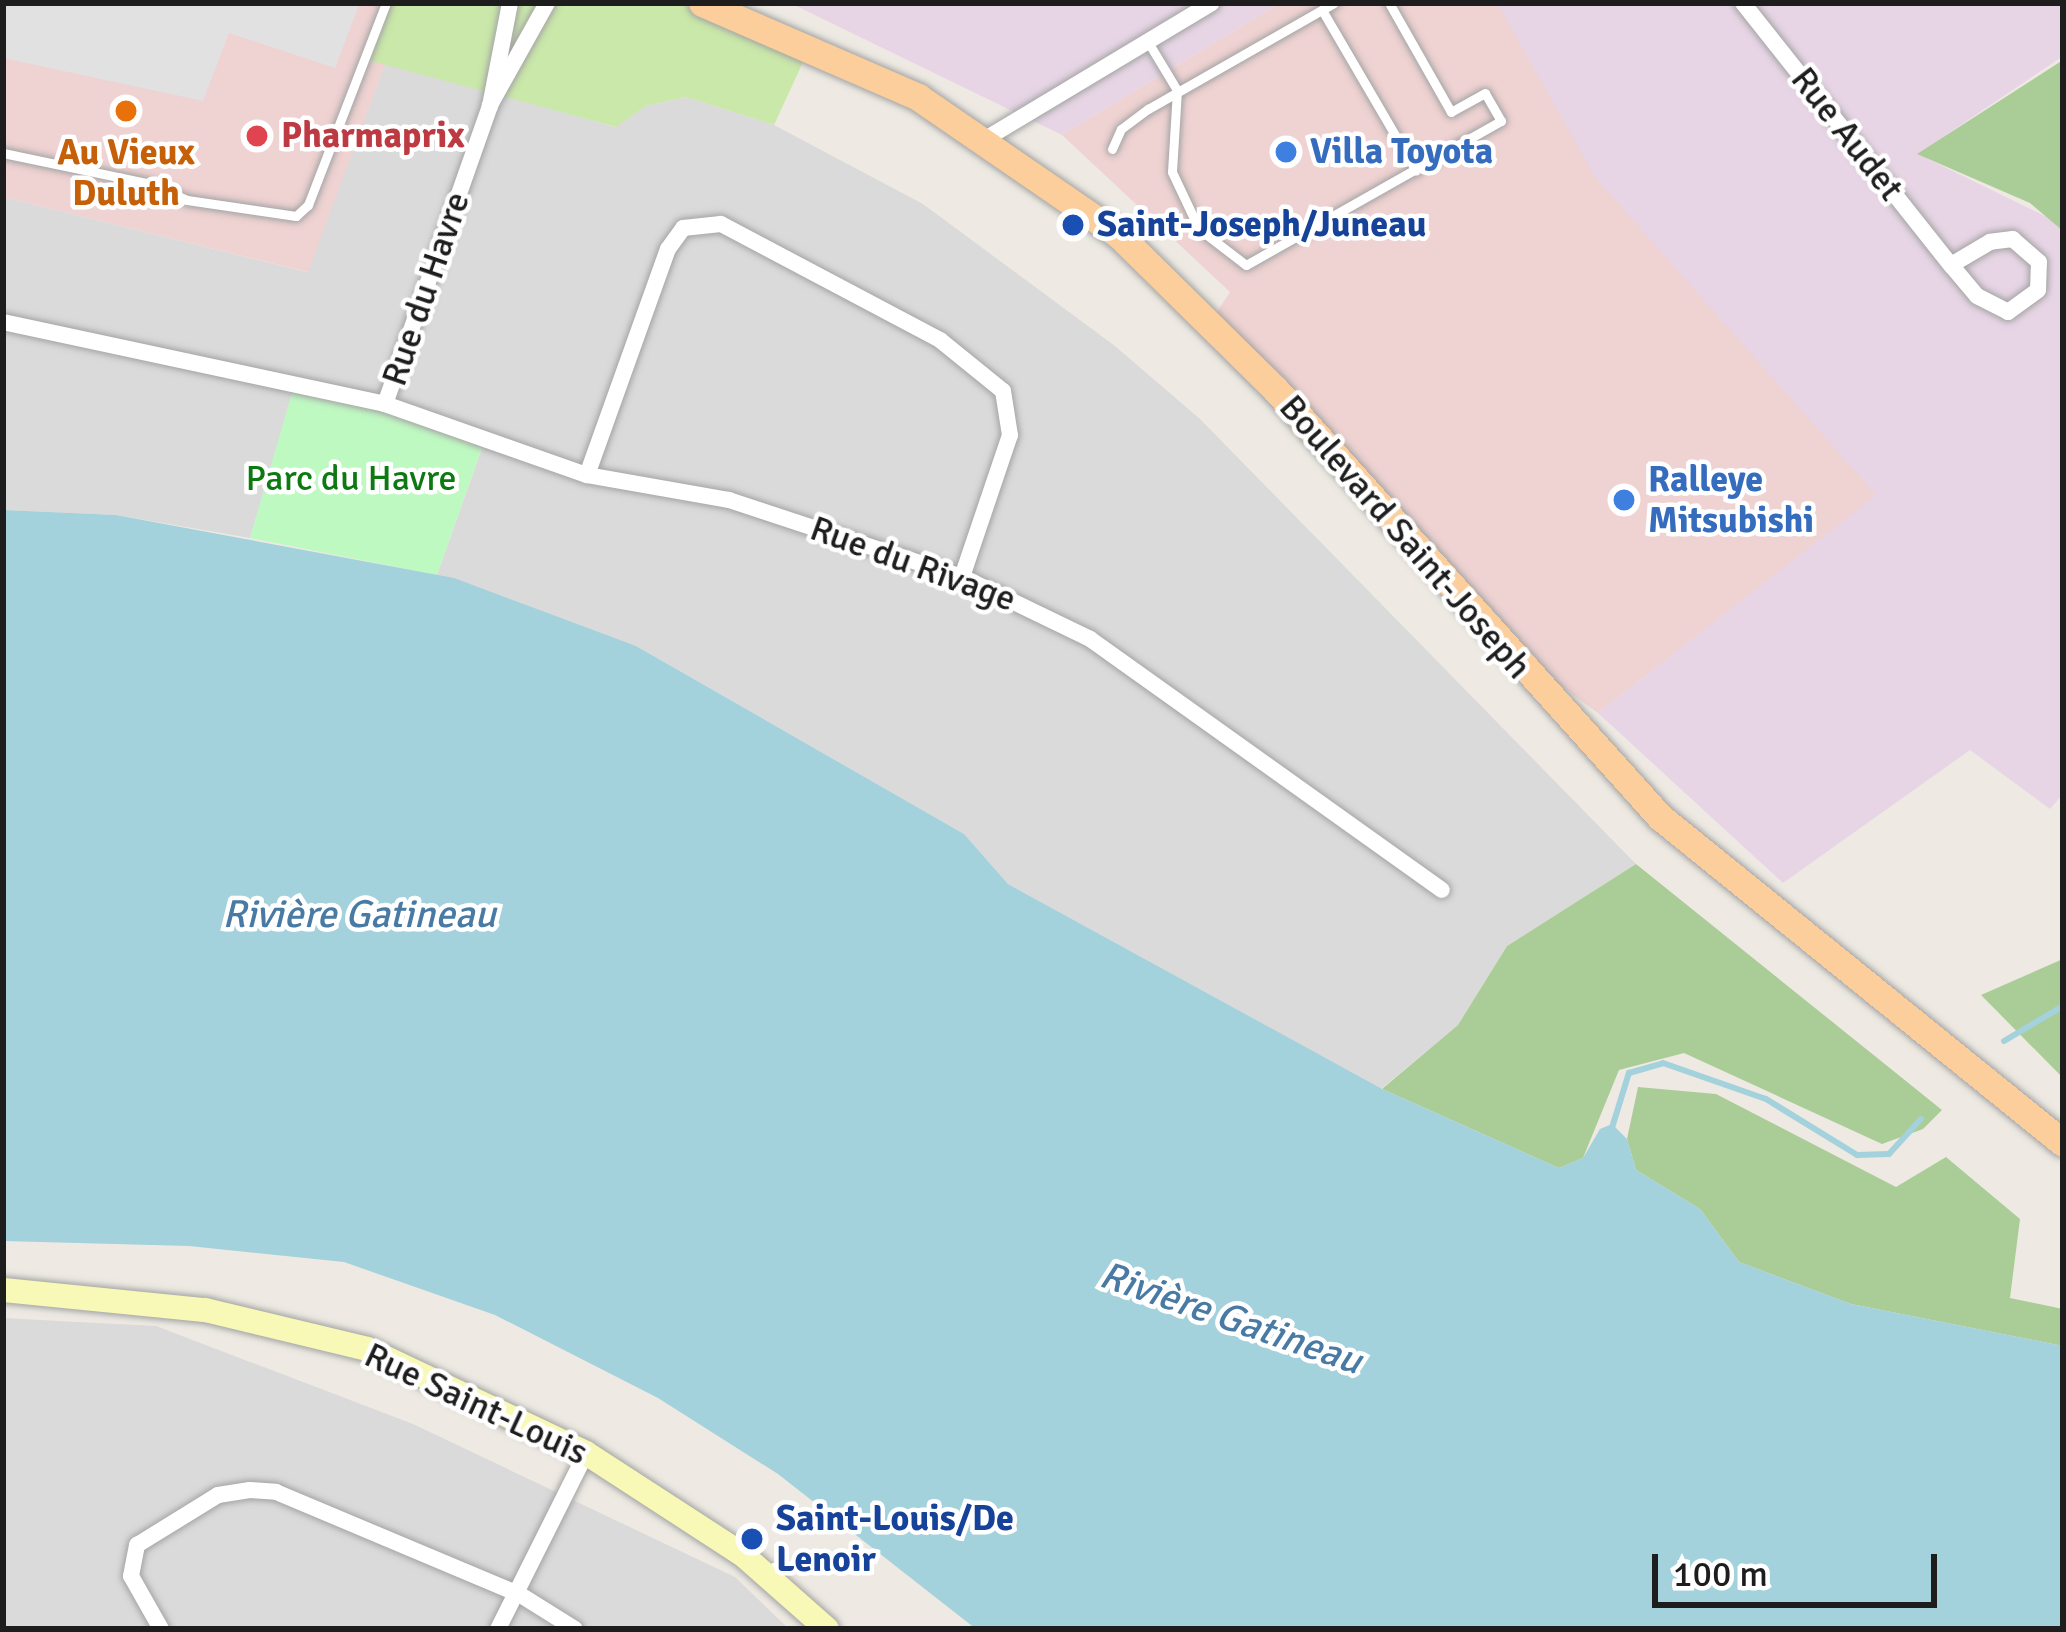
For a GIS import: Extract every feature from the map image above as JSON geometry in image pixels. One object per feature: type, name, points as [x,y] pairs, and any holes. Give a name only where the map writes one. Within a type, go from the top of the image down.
[{"type":"main road","name":"Boulevard Saint-Joseph","points":[[702,3],[879,77],[987,138],[1179,289],[1660,817],[2063,1143]]},
{"type":"main road","name":"Rue Saint-Louis","points":[[3,1290],[205,1310],[367,1349],[586,1453],[743,1555],[827,1629]]},
{"type":"street","name":"Rue du Havre","points":[[386,404],[490,106],[510,3]]},
{"type":"street","name":"Rue du Havre","points":[[490,106],[547,3]]},
{"type":"street","points":[[987,138],[1213,3]]},
{"type":"street","name":"Rue Audet","points":[[1743,3],[1951,265],[1997,310],[2019,309],[2038,290],[2039,262],[2013,239],[1990,242],[1951,265]]},
{"type":"street","points":[[587,475],[668,249],[694,223],[721,224],[940,340],[1004,391],[1010,435],[962,577]]},
{"type":"street","name":"Rue du Rivage","points":[[3,322],[386,404],[587,475],[729,500],[962,577],[1090,639],[1442,890]]},
{"type":"street","points":[[498,1629],[586,1453]]},
{"type":"street","points":[[161,1629],[131,1576],[137,1545],[218,1495],[250,1490],[276,1492],[519,1594],[575,1629]]},
{"type":"lane","points":[[3,153],[289,218],[308,205],[386,3]]},
{"type":"lane","points":[[1112,149],[1121,129],[1177,90],[1334,3]]},
{"type":"lane","points":[[1148,42],[1177,90],[1172,172],[1199,229],[1246,265],[1501,121],[1485,93],[1451,112],[1389,3]]},
{"type":"lane","points":[[1322,10],[1416,171]]},
{"type":"shaded area","points":[[3,3],[386,3],[365,59],[386,62],[308,272],[3,197]]},
{"type":"shaded area","points":[[3,3],[360,3],[335,68],[229,33],[203,101],[3,58]]},
{"type":"shaded area","points":[[790,3],[1280,3],[1062,135]]},
{"type":"shaded area","points":[[1280,3],[1498,3],[1877,495],[1598,713],[1494,637],[1211,321],[1230,292],[1062,135]]},
{"type":"shaded area","points":[[1497,3],[2063,3],[2063,56],[1918,154],[2063,225],[2063,794],[2050,809],[1970,750],[1783,883],[1598,713],[1876,495],[1595,177]]},
{"type":"shaded area","points":[[386,62],[615,127],[646,106],[686,97],[774,125],[923,204],[1115,346],[1200,419],[1636,864],[1507,946],[1458,1025],[1381,1089],[1008,884],[964,834],[636,646],[437,575],[486,437],[295,387],[250,538],[116,515],[3,510],[3,197],[307,272]]},
{"type":"shaded area","points":[[3,1318],[156,1326],[413,1424],[735,1577],[789,1629],[3,1629]]},
{"type":"green space","points":[[386,3],[701,3],[810,47],[774,125],[686,97],[646,106],[616,127],[364,59]]},
{"type":"green space","points":[[2063,60],[2063,231],[2030,203],[1917,154]]},
{"type":"green space","name":"Parc du Havre","points":[[294,386],[486,436],[437,575],[250,538]]},
{"type":"green space","points":[[1636,864],[1942,1110],[1923,1129],[1882,1144],[1684,1053],[1619,1070],[1583,1158],[1559,1168],[1382,1089],[1458,1025],[1507,946]]},
{"type":"green space","points":[[2063,959],[2063,1078],[1981,995]]},
{"type":"green space","points":[[1638,1087],[1716,1094],[1896,1187],[1946,1157],[2020,1219],[2010,1298],[2063,1309],[2063,1346],[1851,1304],[1739,1262],[1700,1209],[1636,1170],[1627,1139]]},
{"type":"water","name":"Rivière Gatineau","points":[[3,510],[116,515],[454,578],[636,646],[964,834],[1008,884],[1382,1089],[1559,1168],[1583,1158],[1600,1129],[1612,1124],[1627,1139],[1636,1170],[1700,1209],[1739,1262],[1851,1304],[2063,1346],[2063,1629],[976,1629],[778,1474],[658,1398],[495,1315],[344,1262],[189,1246],[3,1241]]},
{"type":"waterway","points":[[2004,1041],[2063,1006]]},
{"type":"waterway","points":[[1611,1131],[1629,1073],[1663,1063],[1766,1099],[1857,1155],[1889,1154],[1921,1119]]},
{"type":"place","name":"Au Vieux Duluth","points":[[126,111]]},
{"type":"place","name":"Pharmaprix","points":[[257,136]]},
{"type":"place","name":"Villa Toyota","points":[[1286,152]]},
{"type":"place","name":"Saint-Joseph/Juneau","points":[[1073,225]]},
{"type":"place","name":"Ralleye Mitsubishi","points":[[1624,500]]},
{"type":"place","name":"Saint-Louis/De Lenoir","points":[[752,1539]]}]
